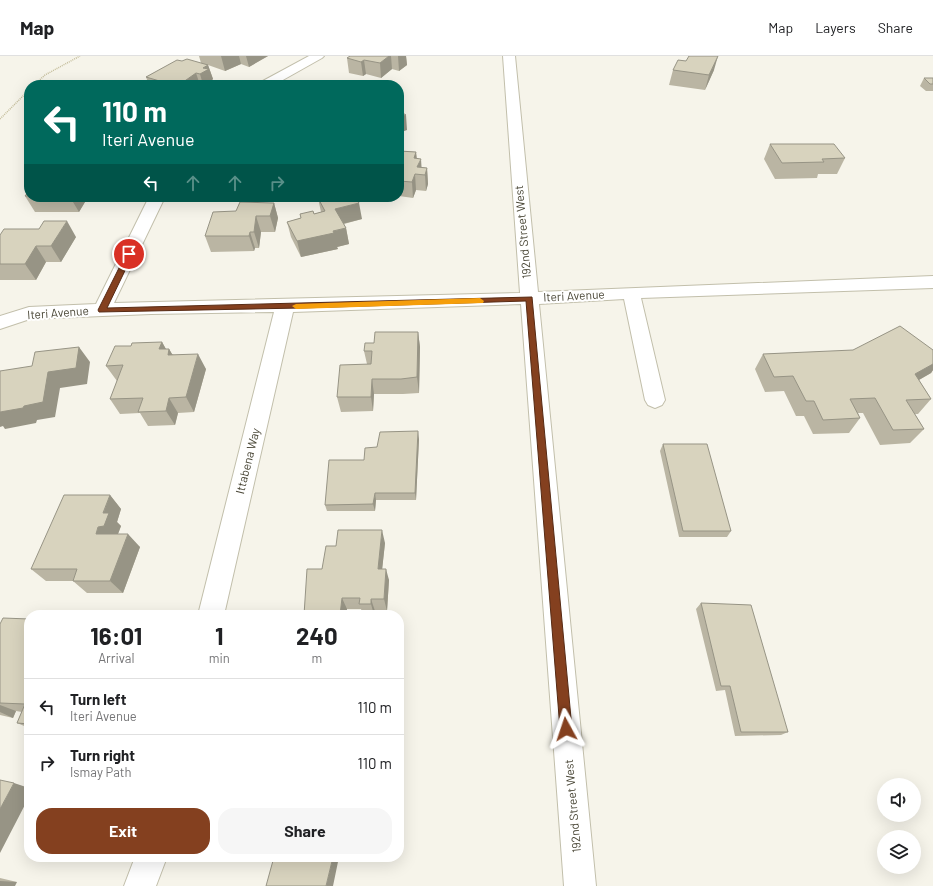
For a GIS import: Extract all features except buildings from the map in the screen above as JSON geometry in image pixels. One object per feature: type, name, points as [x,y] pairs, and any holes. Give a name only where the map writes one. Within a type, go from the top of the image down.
[{"type":"street","points":[[273,80],[318,56]]},
{"type":"street","name":"192nd Street West","points":[[509,56],[580,886]]},
{"type":"street","points":[[102,310],[155,202]]},
{"type":"street","name":"Iteri Avenue","points":[[0,323],[29,313],[529,298],[631,292],[933,282]]},
{"type":"street","points":[[631,292],[655,400]]},
{"type":"street","name":"Ittabena Way","points":[[212,610],[285,306]]},
{"type":"street","points":[[140,886],[149,862]]},
{"type":"path","points":[[40,80],[45,75],[80,56]]},
{"type":"path","points":[[0,119],[24,95]]},
{"type":"slow traffic","points":[[296,306],[480,301]]},
{"type":"route","points":[[129,254],[102,310],[301,306],[529,298],[566,729]]}]
